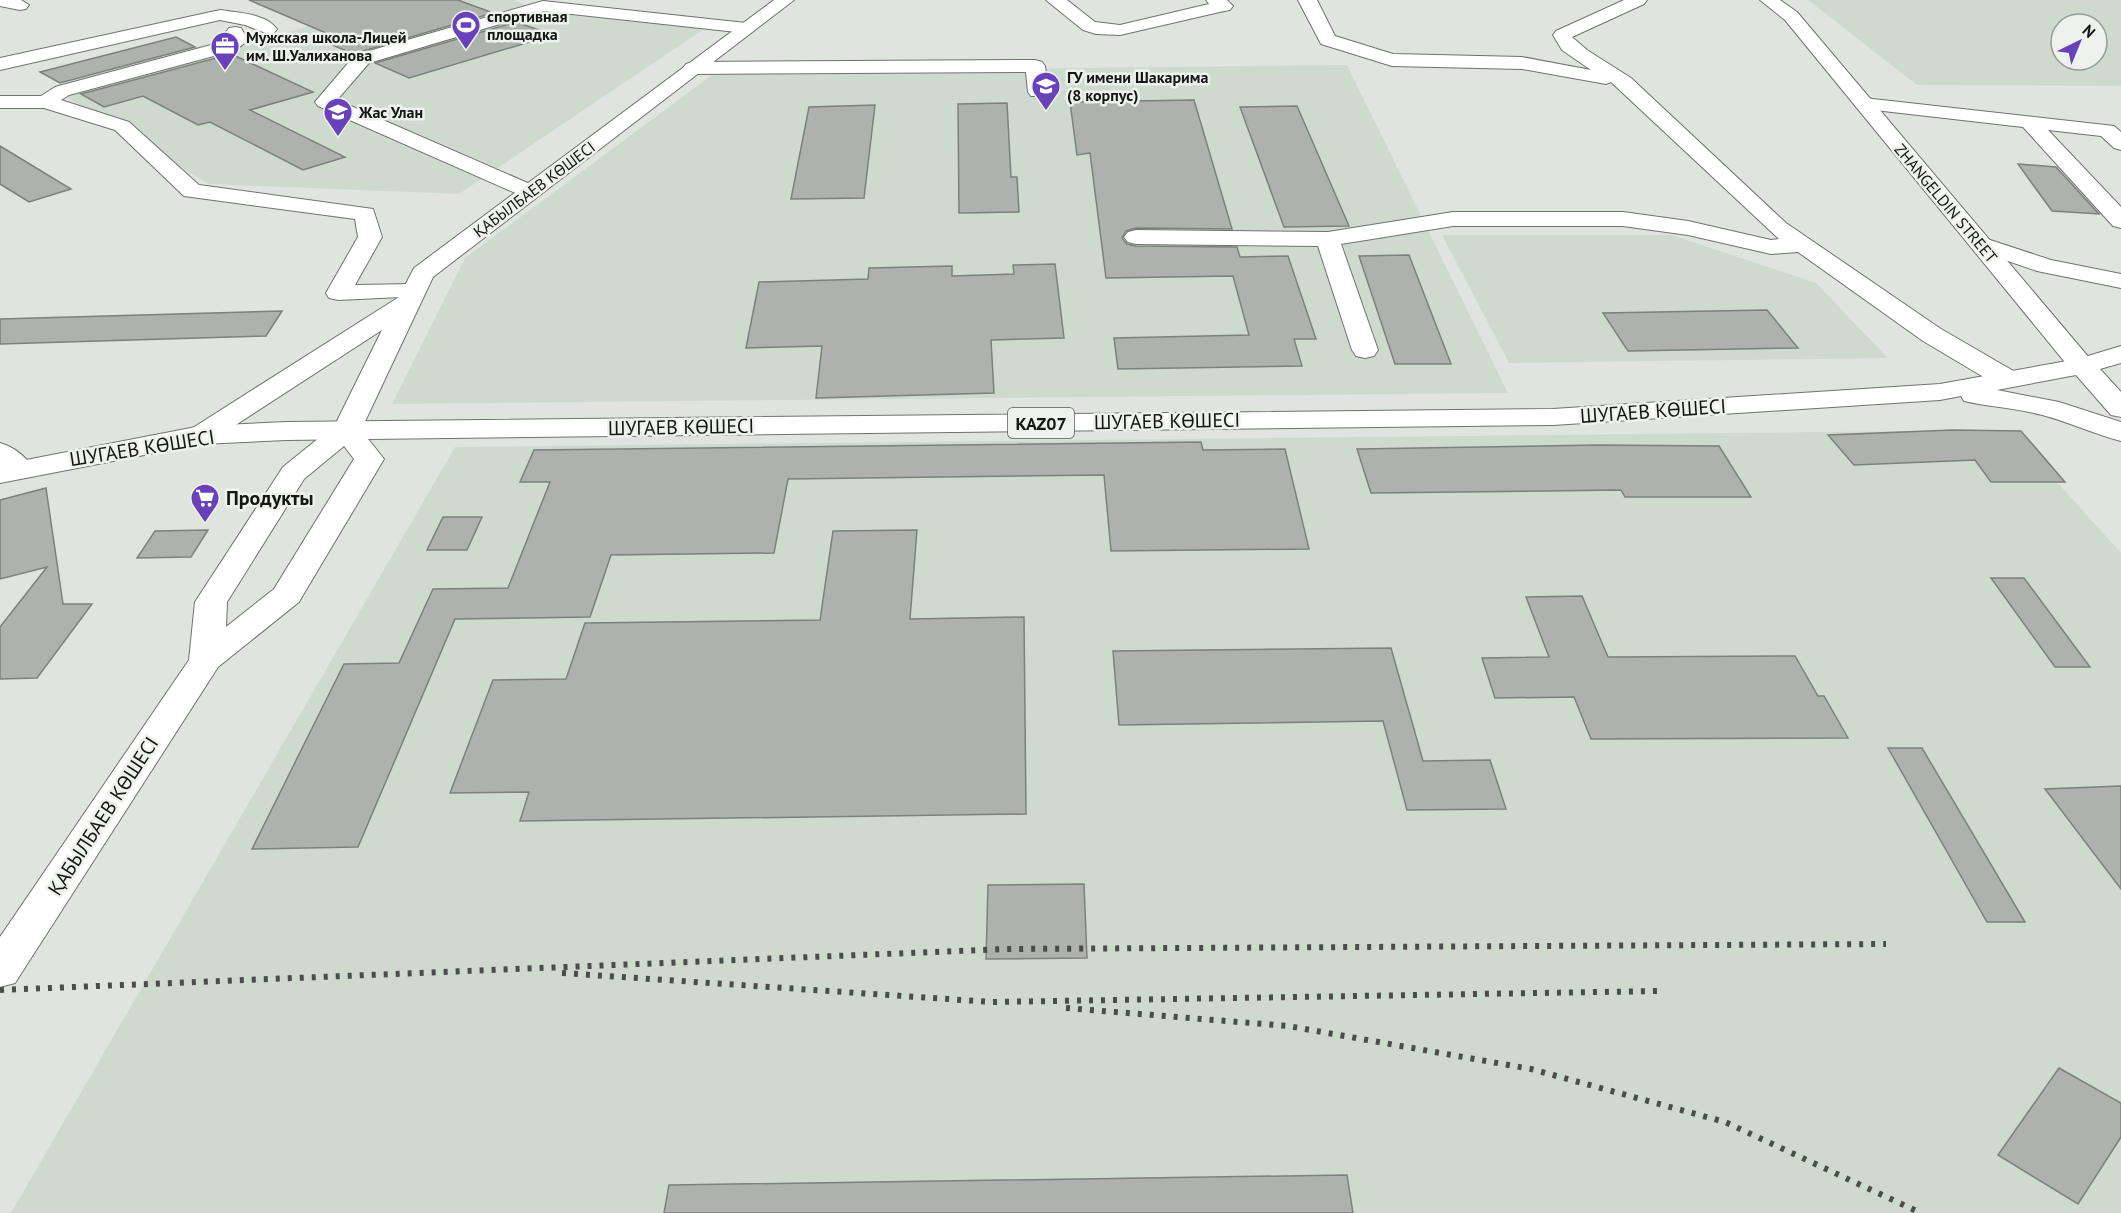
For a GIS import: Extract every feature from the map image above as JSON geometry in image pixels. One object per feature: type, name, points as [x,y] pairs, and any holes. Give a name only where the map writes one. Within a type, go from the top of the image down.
[{"type":"main road","name":"ҚАБЫЛБАЕВ КӨШЕСІ","points":[[206,660],[211,602],[293,473],[347,430],[423,273],[785,0]]},
{"type":"main road","points":[[1064,1],[1090,28],[1104,31],[1120,30],[1224,6],[1215,0]]},
{"type":"main road","points":[[1307,0],[1328,40],[1392,60],[1522,63],[1582,72],[1624,82]]},
{"type":"main road","points":[[1638,0],[1562,35],[1569,46],[1624,82],[1778,228],[1932,335],[2007,380]]},
{"type":"main road","name":"ZHANGELDIN STREET","points":[[1769,0],[1791,16],[2082,366],[2121,409]]},
{"type":"main road","points":[[0,1],[20,5]]},
{"type":"main road","points":[[529,192],[325,102],[362,59],[543,6],[747,28]]},
{"type":"main road","points":[[0,64],[220,15],[250,20],[268,29]]},
{"type":"main road","points":[[45,102],[62,91],[229,46],[238,40],[234,32]]},
{"type":"main road","points":[[693,68],[1035,66],[1038,92]]},
{"type":"main road","points":[[0,102],[45,102],[122,126],[192,191],[365,214],[370,237],[338,293],[412,296]]},
{"type":"main road","points":[[1864,104],[2107,130],[2121,144]]},
{"type":"main road","points":[[2030,123],[2121,221]]},
{"type":"main road","points":[[1136,237],[1329,239],[1453,219],[1612,219],[1688,228],[1771,247],[1803,245]]},
{"type":"main road","points":[[1329,239],[1365,350]]},
{"type":"main road","points":[[1981,244],[2046,266],[2121,281]]},
{"type":"main road","points":[[201,435],[412,296]]},
{"type":"main road","name":"KAZ07","points":[[2082,366],[2121,354]]},
{"type":"main road","name":"ШУГАЕВ КӨШЕСІ","points":[[6,465],[201,435],[347,430],[1553,417],[1940,392],[2082,366]]},
{"type":"main road","points":[[1940,392],[2021,402],[2079,417],[2121,432]]},
{"type":"main road","name":"ҚАБЫЛБАЕВ КӨШЕСІ","points":[[0,971],[206,660],[287,595],[369,459],[347,430]]},
{"type":"shaded area","name":"Жас Улан","points":[[408,0],[514,0],[544,12],[704,29],[459,194],[209,184],[60,93]]},
{"type":"shaded area","points":[[1808,0],[2121,0],[2121,86],[1917,85]]},
{"type":"shaded area","points":[[1347,65],[1508,393],[392,404],[465,258],[716,72]]},
{"type":"shaded area","points":[[1442,235],[1672,235],[1816,283],[1888,358],[1509,363]]},
{"type":"shaded area","points":[[2010,430],[2121,553],[2121,1213],[11,1213],[455,447]]},
{"type":"building","points":[[249,0],[458,0],[493,13],[353,54],[312,36],[326,33]]},
{"type":"building","name":"спортивная площадка","points":[[516,22],[553,35],[409,78],[375,63]]},
{"type":"building","points":[[176,37],[195,47],[60,83],[40,72]]},
{"type":"building","points":[[231,54],[313,92],[250,110],[345,157],[303,170],[210,122],[198,125],[143,96],[104,107],[81,94]]},
{"type":"building","points":[[1194,100],[1232,229],[1136,228],[1126,231],[1122,238],[1127,244],[1136,246],[1237,247],[1240,257],[1288,256],[1316,339],[1294,339],[1302,366],[1118,369],[1114,338],[1249,335],[1233,276],[1106,278],[1090,153],[1077,155],[1070,102]]},
{"type":"building","points":[[1007,103],[1011,177],[1017,177],[1019,212],[959,213],[958,104]]},
{"type":"building","points":[[875,105],[864,198],[791,199],[809,107]]},
{"type":"building","points":[[1297,106],[1349,226],[1284,227],[1240,107]]},
{"type":"building","points":[[0,146],[71,189],[29,202],[0,184]]},
{"type":"building","points":[[2018,164],[2056,167],[2099,214],[2052,211]]},
{"type":"building","points":[[1409,255],[1451,364],[1395,364],[1359,256]]},
{"type":"building","points":[[1055,264],[1064,338],[991,340],[994,393],[816,398],[822,346],[746,348],[759,282],[868,279],[869,268],[952,266],[952,276],[1014,274],[1013,265]]},
{"type":"building","points":[[1767,310],[1798,348],[1628,351],[1603,313]]},
{"type":"building","points":[[282,311],[266,336],[0,344],[0,319]]},
{"type":"building","points":[[1953,430],[2021,431],[2065,482],[1991,482],[1975,460],[1854,465],[1828,435]]},
{"type":"building","points":[[1201,442],[1203,450],[1285,449],[1309,549],[1111,551],[1104,475],[788,479],[774,553],[611,555],[590,617],[455,619],[358,847],[252,849],[344,664],[399,663],[433,589],[508,588],[550,482],[520,482],[534,450]]},
{"type":"building","points":[[1598,445],[1719,446],[1751,497],[1625,497],[1621,490],[1371,493],[1357,449]]},
{"type":"building","points":[[46,488],[63,604],[92,604],[37,678],[0,679],[0,627],[47,567],[0,579],[0,500]]},
{"type":"building","points":[[443,517],[482,517],[467,550],[427,550]]},
{"type":"building","points":[[208,530],[191,557],[137,558],[155,531]]},
{"type":"building","points":[[917,530],[910,619],[1024,617],[1026,814],[520,821],[529,792],[450,793],[493,680],[566,679],[585,623],[820,620],[833,531]]},
{"type":"building","points":[[1991,578],[2024,578],[2090,667],[2055,667]]},
{"type":"building","points":[[1582,596],[1608,657],[1795,656],[1818,696],[1824,696],[1848,738],[1591,739],[1574,697],[1495,698],[1482,658],[1549,657],[1526,597]]},
{"type":"building","points":[[1391,648],[1423,761],[1490,760],[1506,809],[1407,810],[1383,721],[1119,725],[1113,651]]},
{"type":"building","points":[[1888,748],[1922,748],[2025,922],[1987,922]]},
{"type":"building","points":[[2121,786],[2121,889],[2045,789]]},
{"type":"building","points":[[1084,884],[1087,958],[986,959],[988,885]]},
{"type":"building","points":[[2059,1068],[2121,1103],[2121,1137],[2078,1204],[1998,1155]]},
{"type":"building","points":[[1347,1175],[1353,1213],[664,1213],[669,1185]]},
{"type":"railway","points":[[0,990],[1007,949],[1886,944]]},
{"type":"railway","points":[[562,973],[992,1002],[1659,991]]},
{"type":"railway","points":[[1066,1008],[1288,1026],[1531,1069],[1725,1122],[1921,1213]]},
{"type":"place","name":"спортивная площадка","points":[[466,50]]},
{"type":"place","name":"Мужская школа-Лицей им. Ш.Уалиханова","points":[[225,72]]},
{"type":"place","name":"ГУ имени Шакарима (8 корпус)","points":[[1046,112]]},
{"type":"place","name":"Жас Улан","points":[[338,138]]},
{"type":"place","name":"Продукты","points":[[205,524]]}]
